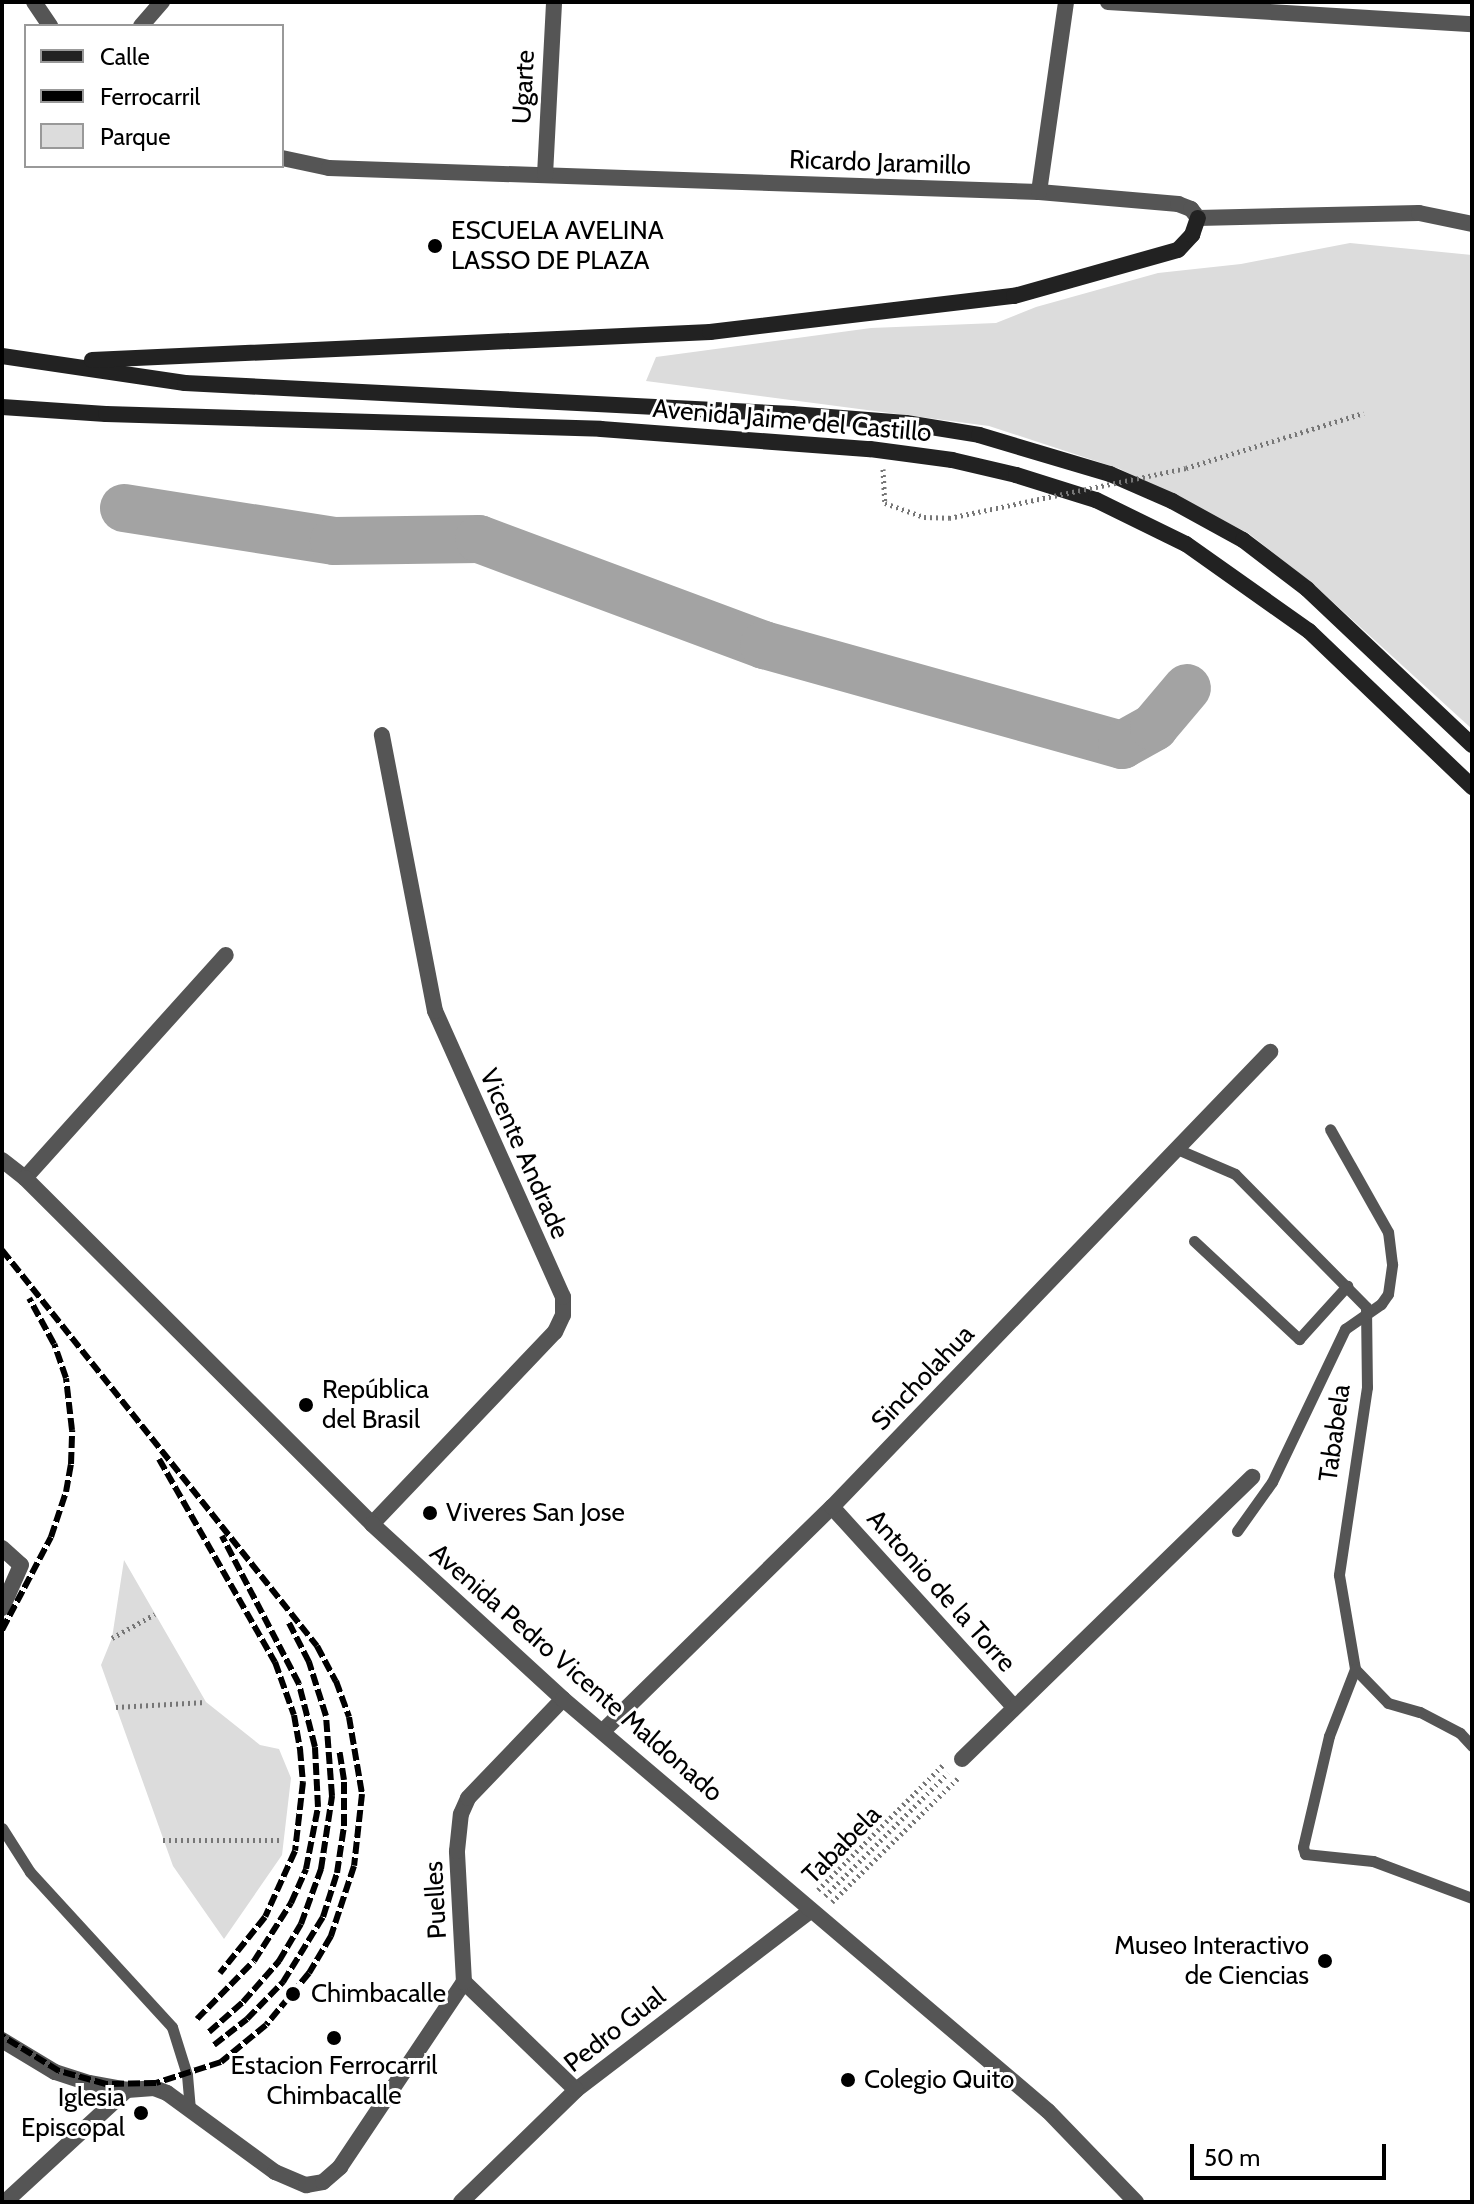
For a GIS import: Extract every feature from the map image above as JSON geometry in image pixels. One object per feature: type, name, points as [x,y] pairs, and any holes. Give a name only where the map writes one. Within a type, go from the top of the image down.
[{"type":"main road","points":[[59,361],[710,332],[1014,296],[1178,250],[1192,235],[1198,218]]},
{"type":"main road","name":"Avenida Jaime del Castillo","points":[[2,356],[59,361],[185,383],[792,414],[906,423],[979,435],[1110,474],[1172,501],[1243,540],[1307,589],[1472,745]]},
{"type":"main road","name":"Avenida Jaime del Castillo","points":[[2,407],[106,414],[601,429],[870,449],[952,460],[1016,475],[1096,500],[1186,544],[1309,631],[1472,787]]},
{"type":"street","points":[[34,2],[49,24]]},
{"type":"street","points":[[143,24],[162,2]]},
{"type":"street","name":"Ugarte","points":[[545,175],[554,2]]},
{"type":"street","points":[[1039,192],[1066,2]]},
{"type":"street","points":[[1108,2],[1472,24]]},
{"type":"street","name":"Ricardo Jaramillo","points":[[284,158],[329,168],[1039,192],[1178,204],[1191,209],[1198,218],[1419,213],[1472,224]]},
{"type":"street","name":"Vicente Andrade","points":[[372,1524],[555,1332],[563,1306],[563,1297],[435,1011],[382,735]]},
{"type":"street","points":[[25,1178],[226,955]]},
{"type":"street","name":"Sincholahua","points":[[603,1731],[832,1507],[1270,1052]]},
{"type":"street","name":"Avenida Pedro Vicente Maldonado","points":[[2,1160],[25,1178],[372,1524],[563,1699],[816,1905],[1048,2111],[1136,2202]]},
{"type":"street","points":[[959,1763],[1252,1477]]},
{"type":"street","name":"Antonio de la Torre","points":[[832,1507],[1014,1707]]},
{"type":"street","points":[[2,1548],[21,1565],[2,1608]]},
{"type":"street","name":"Puelles","points":[[464,1982],[457,1851],[461,1814],[481,1782],[563,1699]]},
{"type":"street","name":"Pedro Gual","points":[[461,2202],[576,2090],[816,1905]]},
{"type":"street","points":[[2,2040],[55,2072],[127,2090],[154,2088],[190,2109],[291,2181],[306,2185],[323,2182],[340,2167],[464,1982],[576,2090]]},
{"type":"street","points":[[5,2202],[127,2090]]},
{"type":"lane","points":[[1237,1531],[1272,1482],[1345,1329],[1368,1314],[1388,1294],[1392,1264],[1388,1232],[1330,1129]]},
{"type":"lane","points":[[1177,1149],[1235,1174],[1347,1286],[1368,1314]]},
{"type":"lane","points":[[1194,1241],[1299,1339],[1347,1286]]},
{"type":"lane","name":"Tababela","points":[[1355,1669],[1339,1575],[1367,1387],[1368,1314]]},
{"type":"lane","points":[[1472,1746],[1460,1733],[1433,1719],[1388,1703],[1355,1669],[1329,1736],[1303,1847],[1305,1854],[1373,1861],[1472,1898]]},
{"type":"lane","points":[[2,1828],[30,1872],[172,2027],[187,2075],[190,2109]]},
{"type":"path","points":[[882,465],[885,503],[924,517],[949,518],[1186,468],[1364,413]]},
{"type":"path","points":[[112,1638],[155,1614]]},
{"type":"path","points":[[116,1707],[206,1702]]},
{"type":"path","points":[[816,1905],[959,1763]]},
{"type":"path","points":[[816,1905],[959,1763]]},
{"type":"path","name":"Tababela","points":[[816,1905],[959,1763]]},
{"type":"path","points":[[163,1840],[283,1840]]},
{"type":"green space","points":[[1350,243],[1472,255],[1472,729],[1313,584],[1248,533],[1120,469],[989,426],[646,381],[656,357],[871,328],[996,323],[1036,307],[1158,273],[1241,264]]},
{"type":"green space","points":[[124,1560],[206,1702],[260,1745],[279,1749],[291,1778],[282,1855],[224,1939],[173,1866],[101,1665],[112,1638]]},
{"type":"waterway","points":[[124,508],[334,541],[479,539],[764,645],[1122,745],[1154,727],[1187,688]]},
{"type":"railway","points":[[2,1250],[317,1646],[336,1681],[349,1717],[362,1794],[354,1866],[331,1936],[309,1973],[266,2025],[221,2062],[156,2083],[106,2084],[59,2071],[2,2036]]},
{"type":"railway","points":[[2,1630],[51,1537],[66,1492],[71,1464],[72,1430],[66,1378],[54,1344],[29,1298]]},
{"type":"railway","points":[[159,1459],[275,1662],[294,1715],[300,1749],[303,1782],[295,1851],[265,1917],[220,1973]]},
{"type":"railway","points":[[197,2019],[254,1961],[291,1903],[306,1869],[318,1807],[315,1747],[299,1684],[222,1536]]},
{"type":"railway","points":[[209,2032],[243,2002],[279,1961],[301,1924],[321,1869],[332,1796],[326,1716],[309,1662],[289,1623]]},
{"type":"railway","points":[[214,2045],[247,2019],[283,1982],[323,1917],[337,1873],[344,1826],[344,1780],[339,1750]]},
{"type":"place","name":"ESCUELA AVELINA LASSO DE PLAZA","points":[[435,246]]},
{"type":"place","name":"República del Brasil","points":[[306,1405]]},
{"type":"place","name":"Viveres San Jose","points":[[430,1513]]},
{"type":"place","name":"Museo Interactivo de Ciencias","points":[[1325,1961]]},
{"type":"place","name":"Chimbacalle","points":[[293,1994]]},
{"type":"place","name":"Estacion Ferrocarril Chimbacalle","points":[[334,2038]]},
{"type":"place","name":"Colegio Quito","points":[[848,2080]]},
{"type":"place","name":"Iglesia Episcopal","points":[[141,2113]]}]
